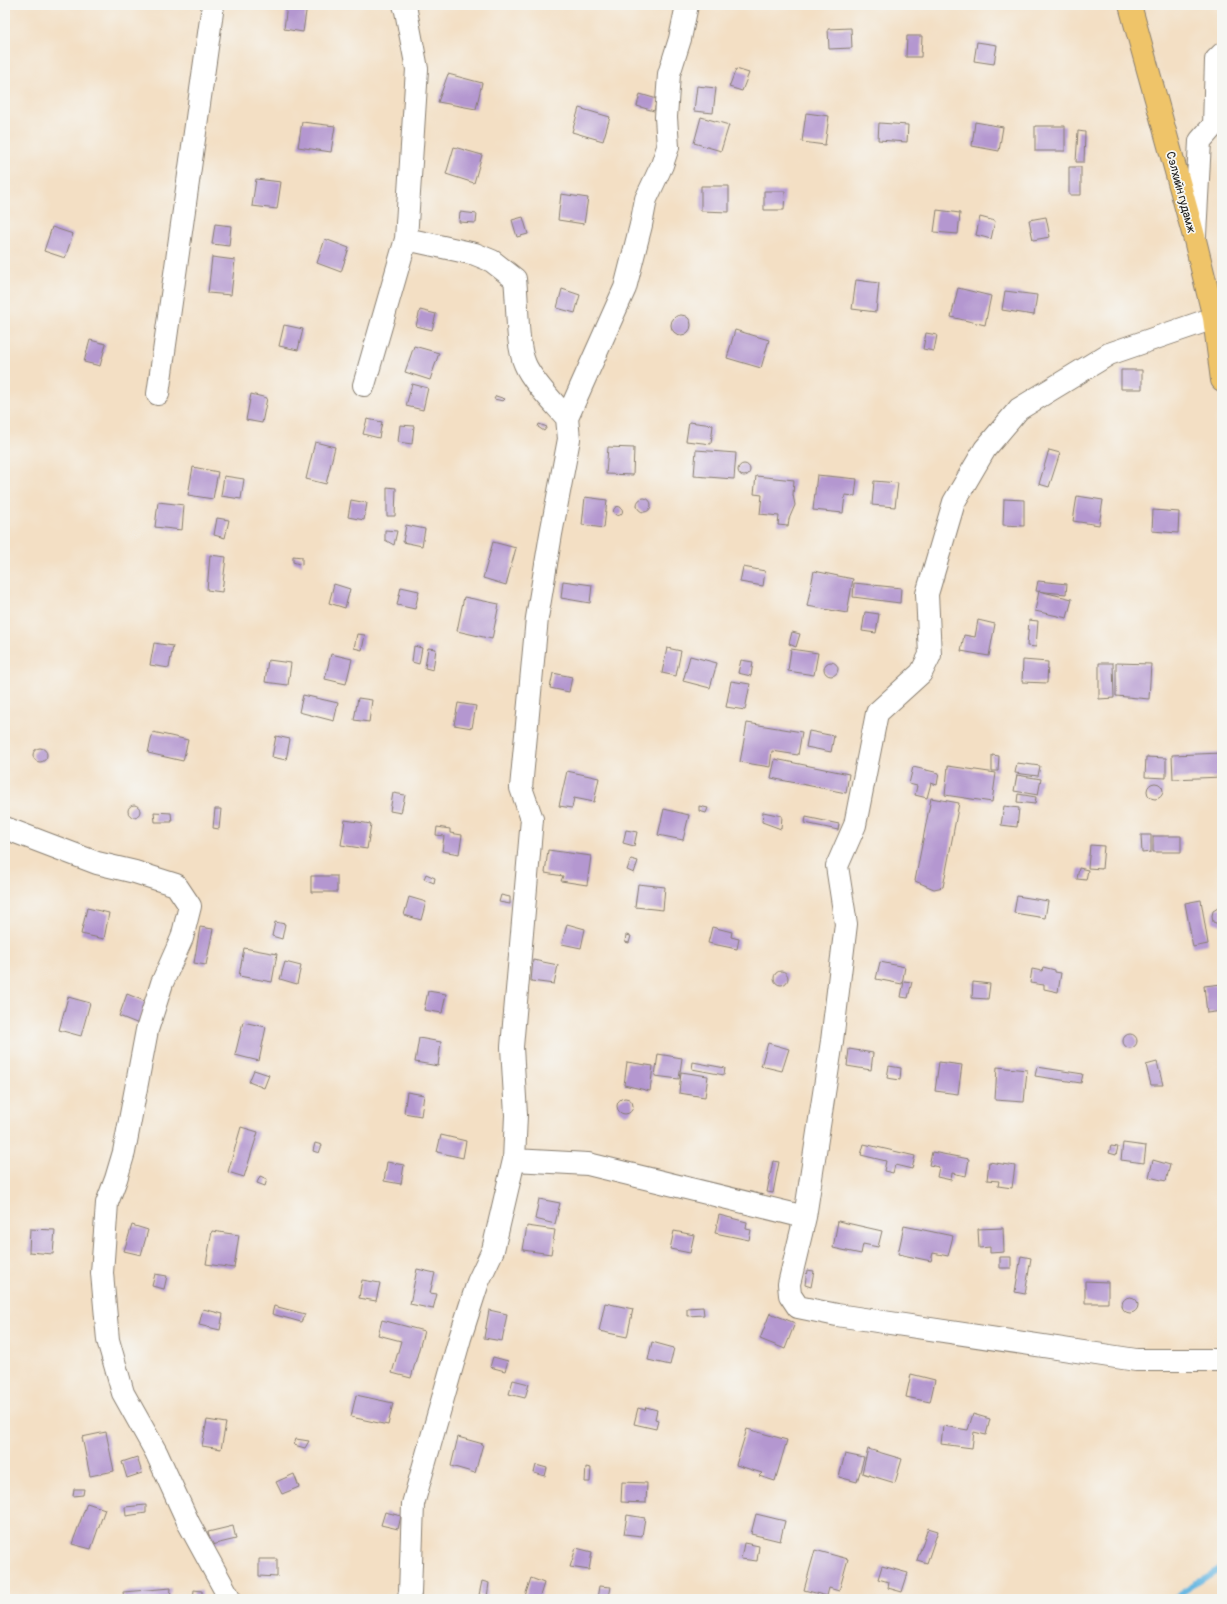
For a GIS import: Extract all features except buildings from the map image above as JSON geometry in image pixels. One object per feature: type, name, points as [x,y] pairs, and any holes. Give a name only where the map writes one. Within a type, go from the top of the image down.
[{"type":"main road","name":"Сэлхийн гудамж","points":[[1130,5],[1195,240],[1214,318],[1222,380]]},
{"type":"street","points":[[158,394],[213,5]]},
{"type":"street","points":[[364,385],[406,239],[417,69],[404,5]]},
{"type":"street","points":[[566,418],[625,288],[641,225],[646,198],[662,165],[668,147],[666,117],[669,74],[680,39],[687,5]]},
{"type":"street","points":[[1195,240],[1200,141],[1218,124],[1216,60],[1222,54]]},
{"type":"street","points":[[406,239],[475,254],[492,261],[515,279],[520,346],[525,365],[538,384],[566,418],[569,439],[537,618],[521,788],[532,819],[512,1047],[516,1115],[514,1160],[493,1250],[478,1282],[460,1338],[413,1504],[410,1593],[408,1599]]},
{"type":"street","points":[[1214,318],[1109,354],[1019,409],[984,449],[954,502],[927,594],[930,655],[921,673],[878,713],[855,825],[837,866],[846,924],[832,1041],[805,1217],[789,1284],[790,1295],[798,1307],[837,1315],[1136,1360],[1222,1360]]},
{"type":"street","points":[[5,828],[97,863],[135,872],[176,885],[190,906],[182,938],[162,983],[147,1030],[124,1152],[107,1203],[102,1273],[108,1340],[123,1393],[156,1452],[189,1524],[230,1599]]},
{"type":"street","points":[[514,1160],[588,1164],[805,1217]]},
{"type":"waterway","points":[[1172,1599],[1222,1567]]}]
